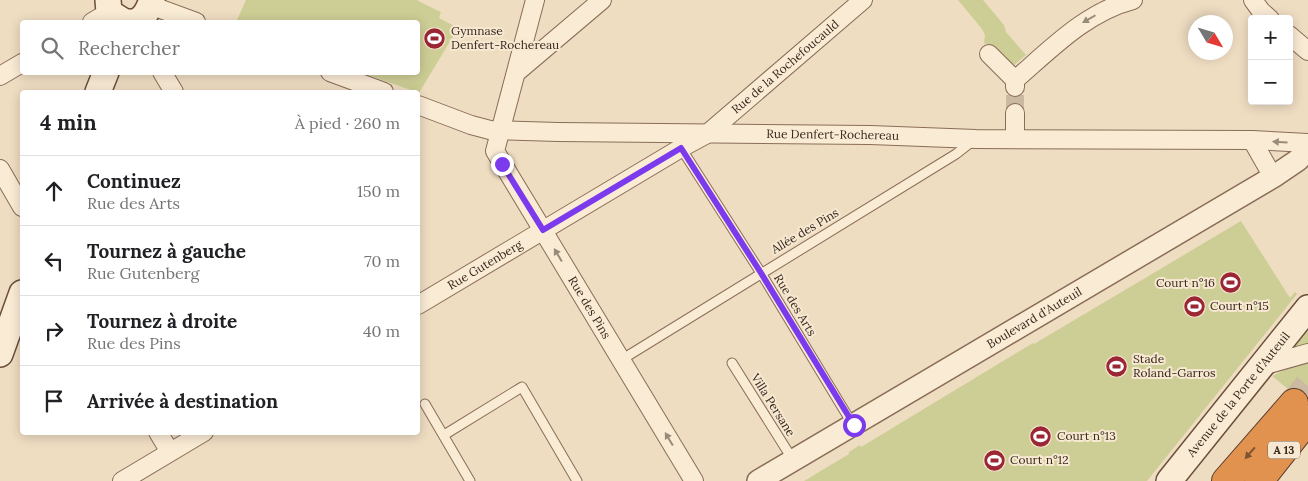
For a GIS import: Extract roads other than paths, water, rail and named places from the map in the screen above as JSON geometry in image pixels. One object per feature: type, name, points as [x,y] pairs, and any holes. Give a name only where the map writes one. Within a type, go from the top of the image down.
[{"type":"highway","points":[[1226,481],[1301,411]]},
{"type":"highway","name":"A 13","points":[[1259,481],[1301,411]]},
{"type":"main road","points":[[99,90],[105,75]]},
{"type":"main road","points":[[0,354],[20,299]]},
{"type":"main road","name":"Avenue de la Porte d'Auteuil","points":[[1169,481],[1308,308]]},
{"type":"street","name":"Rue des Pins","points":[[535,0],[495,151],[694,481]]},
{"type":"street","points":[[517,72],[602,0]]},
{"type":"street","name":"Rue de la Rochefoucauld","points":[[707,134],[864,0]]},
{"type":"street","points":[[989,54],[1015,84],[1081,24],[1115,4],[1133,0]]},
{"type":"street","points":[[1253,0],[1265,15]]},
{"type":"street","points":[[146,9],[188,20]]},
{"type":"street","points":[[529,26],[540,34],[556,38]]},
{"type":"street","points":[[1293,38],[1308,51]]},
{"type":"street","points":[[0,76],[20,64]]},
{"type":"street","points":[[164,75],[173,90]]},
{"type":"street","points":[[338,75],[379,90]]},
{"type":"street","name":"Rue Denfert-Rochereau","points":[[420,106],[490,130],[870,135],[976,139],[1252,140],[1305,153]]},
{"type":"street","points":[[1015,113],[1015,138]]},
{"type":"street","name":"Rue Gutenberg","points":[[420,304],[707,134]]},
{"type":"street","points":[[1252,140],[1273,177]]},
{"type":"street","name":"Boulevard d'Auteuil","points":[[758,481],[1273,177],[1305,153]]},
{"type":"street","points":[[0,169],[20,204]]},
{"type":"street","points":[[1262,366],[1308,353]]},
{"type":"street","points":[[160,435],[170,452]]},
{"type":"street","points":[[122,481],[199,435]]},
{"type":"lane","name":"Allée des Pins","points":[[621,360],[956,154],[976,139]]},
{"type":"lane","name":"Rue des Arts","points":[[681,148],[761,273],[854,425]]},
{"type":"lane","name":"Villa Persane","points":[[732,363],[793,460]]},
{"type":"lane","points":[[444,435],[522,387],[577,481]]},
{"type":"lane","points":[[425,404],[470,481]]},
{"type":"tunnel","points":[[1015,87],[1015,113]]},
{"type":"tunnel","points":[[1294,403],[1308,386]]},
{"type":"place","name":"Gymnase Denfert-Rochereau","points":[[435,38]]},
{"type":"place","name":"Court n°16","points":[[1231,283]]},
{"type":"place","name":"Court n°15","points":[[1194,306]]},
{"type":"place","name":"Stade Roland-Garros","points":[[1117,366]]},
{"type":"place","name":"Court n°13","points":[[1041,436]]},
{"type":"place","name":"Court n°12","points":[[994,460]]}]
